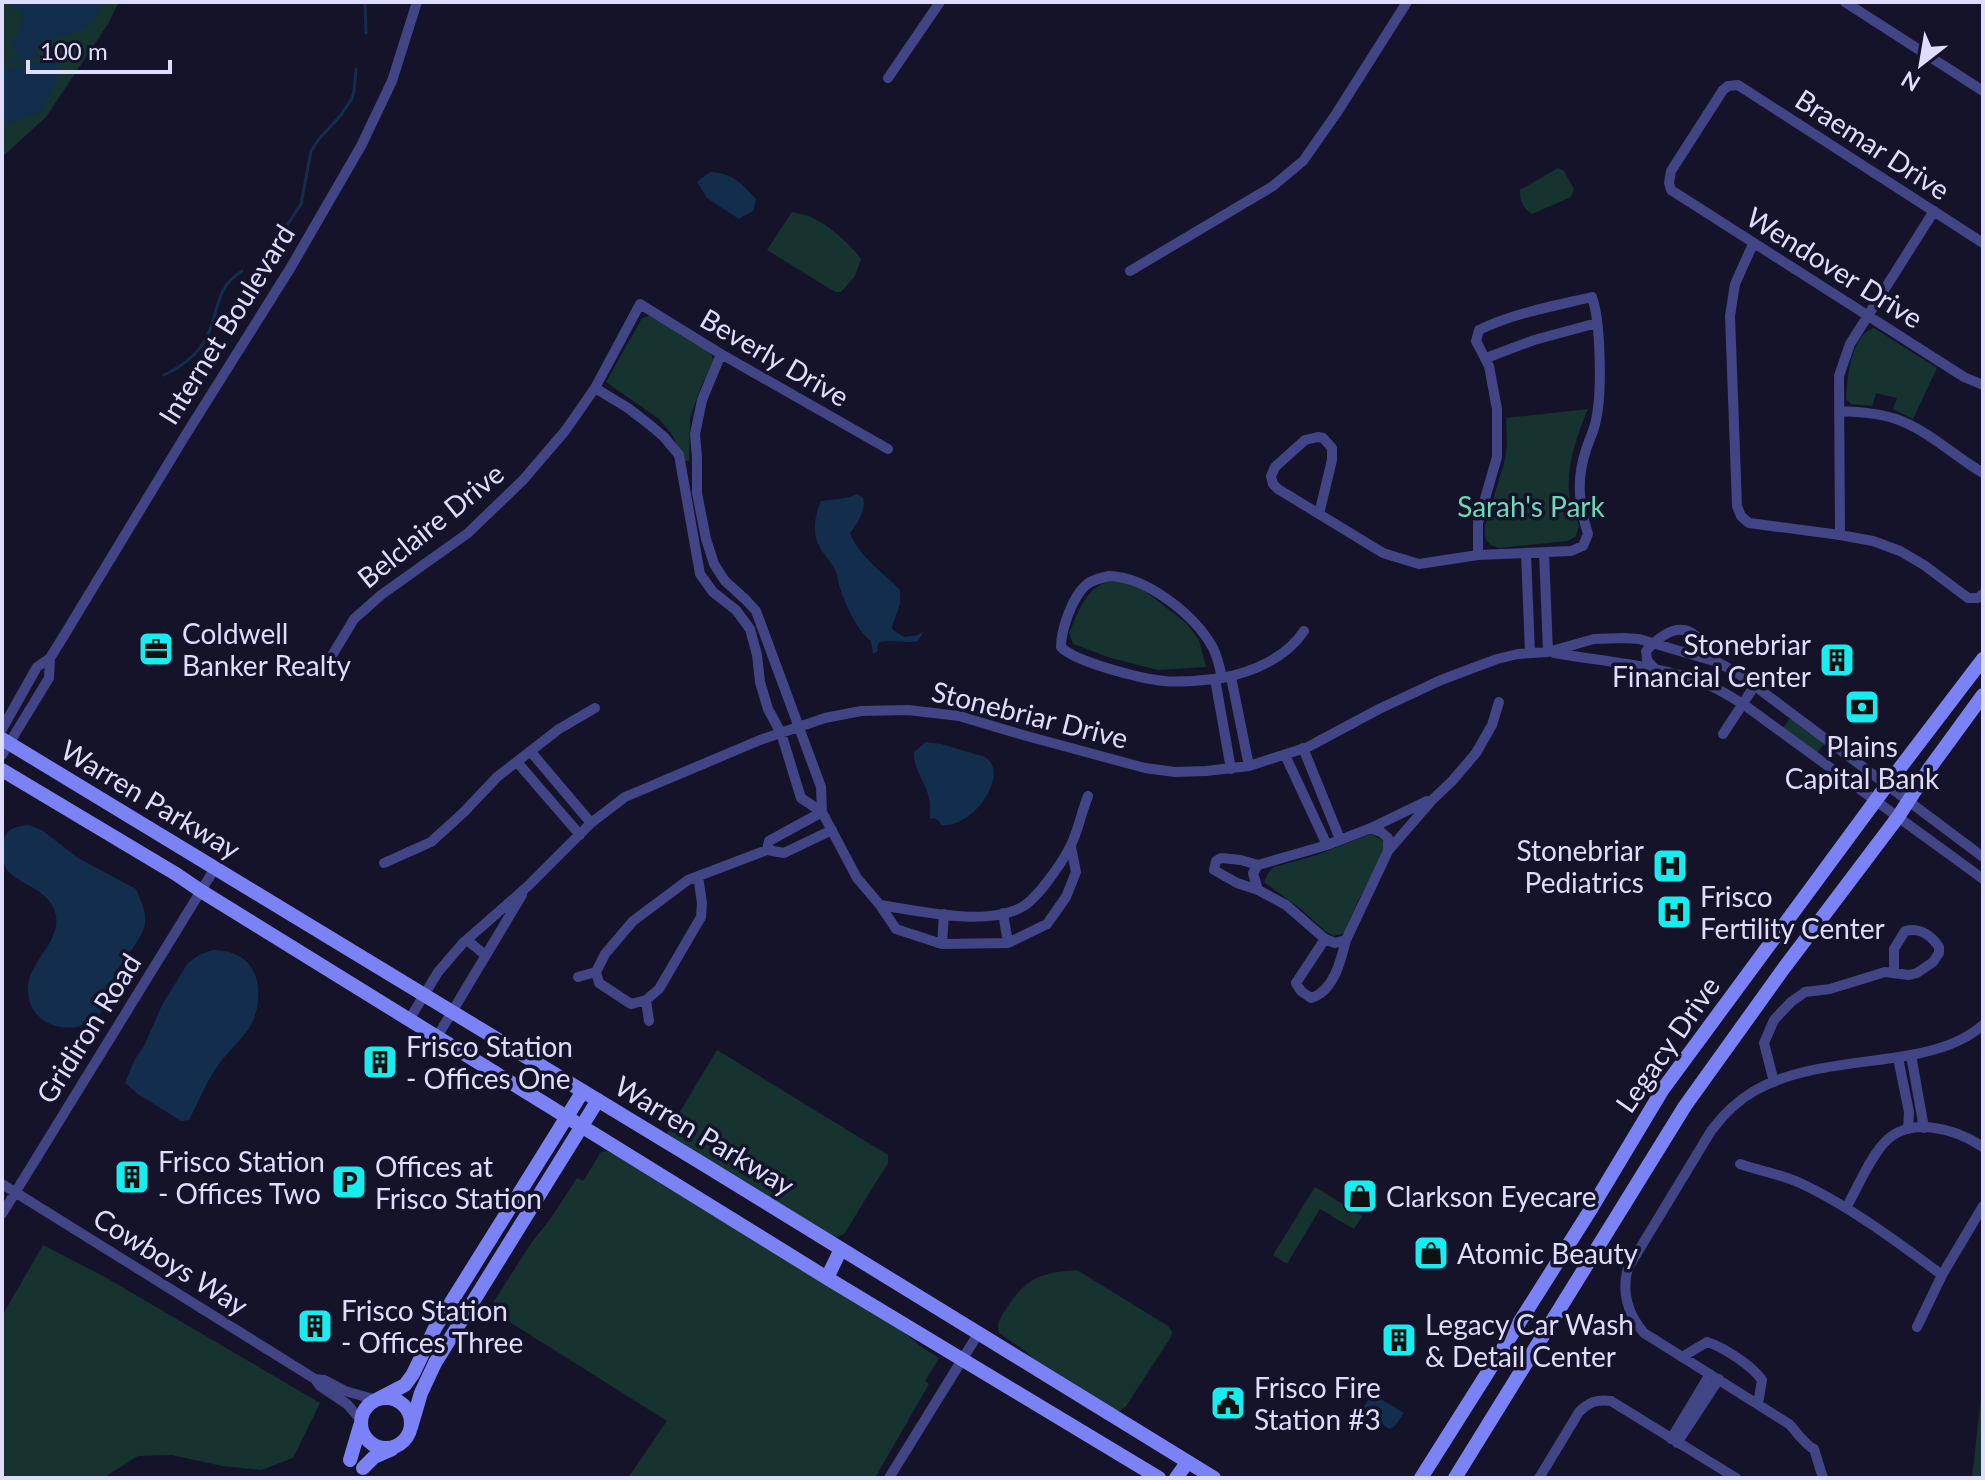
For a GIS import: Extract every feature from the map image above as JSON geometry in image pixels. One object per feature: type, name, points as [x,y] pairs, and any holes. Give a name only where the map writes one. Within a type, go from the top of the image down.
[{"type":"main road","name":"Legacy Drive","points":[[1421,1478],[1663,1089],[1983,659]]},
{"type":"main road","name":"Legacy Drive","points":[[1455,1478],[1685,1106],[1898,817],[1983,695]]},
{"type":"main road","name":"Warren Parkway","points":[[5,746],[452,1011],[1214,1478]]},
{"type":"main road","name":"Warren Parkway","points":[[2,770],[176,874],[827,1278],[1159,1478]]},
{"type":"main road","points":[[583,1091],[435,1328],[413,1374],[405,1385],[367,1408],[361,1421],[356,1464],[396,1447],[406,1439],[427,1377],[598,1100]]},
{"type":"main road","points":[[1591,1209],[1613,1222]]},
{"type":"main road","points":[[827,1278],[841,1249]]},
{"type":"main road","points":[[444,1314],[460,1323]]},
{"type":"main road","points":[[1489,1371],[1512,1386]]},
{"type":"main road","points":[[378,1400],[390,1398],[401,1403],[409,1412],[411,1427]]},
{"type":"main road","points":[[361,1421],[364,1434],[372,1444],[384,1449],[396,1447]]},
{"type":"main road","points":[[1176,1478],[1187,1463]]},
{"type":"street","name":"Internet Boulevard","points":[[2,729],[37,667],[50,658],[291,267],[361,146],[392,81],[417,2]]},
{"type":"street","points":[[888,78],[940,2]]},
{"type":"street","points":[[1130,271],[1273,186],[1303,161],[1407,2]]},
{"type":"street","points":[[1845,2],[1983,91]]},
{"type":"street","name":"Braemar Drive","points":[[1669,183],[1671,171],[1723,90],[1738,85],[1983,243]]},
{"type":"street","name":"Wendover Drive","points":[[1669,183],[1671,190],[1753,244],[1964,377],[1983,385]]},
{"type":"street","points":[[1840,535],[1839,376],[1850,344],[1866,316],[1934,211]]},
{"type":"street","points":[[1753,244],[1735,284],[1730,316],[1737,506],[1741,516],[1749,523],[1873,541],[1900,551],[1924,565],[1968,598],[1980,596]]},
{"type":"street","points":[[1319,514],[1332,448],[1318,437],[1305,440],[1279,463],[1271,476],[1273,484],[1278,489],[1319,514],[1383,553],[1419,564],[1478,555],[1571,551],[1583,546],[1588,538],[1579,487],[1600,395],[1597,323],[1592,297],[1493,323],[1479,330],[1476,341],[1486,358],[1497,409],[1497,457],[1478,523],[1478,555]]},
{"type":"street","name":"Beverly Drive","points":[[640,304],[888,449]]},
{"type":"street","name":"Belclaire Drive","points":[[328,662],[354,619],[381,595],[468,533],[523,480],[565,431],[595,388],[640,304]]},
{"type":"street","points":[[1486,358],[1534,340],[1597,323]]},
{"type":"street","points":[[721,354],[702,400],[695,434],[697,493],[706,539],[714,564],[725,581],[756,611],[821,787],[822,812],[857,878],[896,929],[942,944],[1008,943],[1047,924],[1066,897],[1076,872],[1071,847]]},
{"type":"street","points":[[595,388],[650,425],[679,455],[700,574],[713,592],[736,610],[750,629],[768,709],[781,733],[801,798],[822,812]]},
{"type":"street","points":[[1839,411],[1875,413],[1899,420],[1983,473]]},
{"type":"street","points":[[1544,553],[1548,652]]},
{"type":"street","points":[[1526,554],[1530,653]]},
{"type":"street","points":[[1249,766],[1223,678],[1219,661],[1193,621],[1145,585],[1122,576],[1094,580],[1083,587],[1071,608],[1061,641],[1061,647],[1067,653],[1114,670],[1164,681],[1223,678],[1275,660],[1304,631]]},
{"type":"street","name":"Stonebriar Drive","points":[[1653,643],[1673,629],[1688,630],[1705,643],[1717,662]]},
{"type":"street","name":"Stonebriar Drive","points":[[1548,652],[1594,639],[1624,638],[1653,643],[1717,662],[1755,685],[1983,857]]},
{"type":"street","points":[[1653,643],[1646,651],[1647,660],[1654,668]]},
{"type":"street","name":"Stonebriar Drive","points":[[409,1020],[438,972],[467,940],[528,886],[591,823],[625,797],[781,733],[825,718],[861,711],[908,710],[959,716],[1145,768],[1175,772],[1231,769],[1303,748],[1441,680],[1497,659],[1548,652],[1654,668],[1713,687],[1743,704],[1983,879]]},
{"type":"street","name":"Internet Boulevard","points":[[5,746],[49,678],[50,658]]},
{"type":"street","points":[[1223,678],[1231,769]]},
{"type":"street","points":[[1723,734],[1755,685]]},
{"type":"street","points":[[1325,939],[1296,983],[1311,998],[1319,996],[1340,965],[1346,940],[1388,851],[1476,753],[1492,725],[1499,702]]},
{"type":"street","points":[[384,863],[431,842],[497,777],[559,729],[595,708]]},
{"type":"street","points":[[1303,748],[1340,839]]},
{"type":"street","points":[[531,752],[591,823]]},
{"type":"street","points":[[1285,755],[1327,845]]},
{"type":"street","points":[[517,762],[580,835]]},
{"type":"street","points":[[880,905],[944,914],[996,916],[1024,906],[1048,881],[1071,847],[1088,796]]},
{"type":"street","points":[[1346,940],[1335,943],[1325,939],[1286,905],[1214,870],[1216,861],[1221,858],[1258,865],[1327,845],[1433,799]]},
{"type":"street","points":[[767,850],[769,841],[822,812]]},
{"type":"street","points":[[1371,828],[1388,838],[1388,851]]},
{"type":"street","points":[[698,876],[701,917],[659,989],[646,1000],[631,1004],[599,983],[596,972],[605,954],[633,921],[688,880],[698,876],[767,850],[784,853],[832,830]]},
{"type":"street","points":[[1258,865],[1253,873],[1258,890]]},
{"type":"street","name":"Gridiron Road","points":[[2,1214],[215,868]]},
{"type":"street","name":"Stonebriar Drive","points":[[437,1037],[528,886]]},
{"type":"street","points":[[1003,913],[1008,943]]},
{"type":"street","points":[[942,944],[944,914]]},
{"type":"street","points":[[1774,1082],[1764,1043],[1774,1020],[1791,1002],[1805,992],[1830,989],[1885,972],[1913,974],[1928,966],[1939,953],[1937,944],[1919,930],[1905,931],[1894,949],[1894,972]]},
{"type":"street","points":[[467,940],[485,955]]},
{"type":"street","points":[[578,977],[596,972]]},
{"type":"street","points":[[646,1000],[649,1021]]},
{"type":"street","points":[[1823,1478],[1814,1449],[1808,1447],[1789,1424],[1644,1333],[1633,1319],[1625,1289],[1628,1268],[1718,1121],[1743,1098],[1774,1082],[1812,1071],[1931,1052],[1966,1037],[1983,1025]]},
{"type":"street","points":[[1911,1055],[1924,1128]]},
{"type":"street","points":[[1898,1058],[1909,1112],[1908,1129]]},
{"type":"street","points":[[1846,1208],[1877,1152],[1890,1138],[1908,1129],[1950,1131],[1983,1147]]},
{"type":"street","points":[[1740,1164],[1796,1181],[1846,1208],[1942,1275]]},
{"type":"street","name":"Cowboys Way","points":[[2,1184],[315,1379],[320,1386],[347,1404],[361,1421]]},
{"type":"street","points":[[1917,1327],[1942,1275],[1983,1206]]},
{"type":"street","points":[[889,1478],[978,1334]]},
{"type":"street","points":[[1682,1357],[1707,1342],[1713,1344],[1756,1372],[1762,1380],[1758,1404]]},
{"type":"street","points":[[1674,1441],[1714,1377]]},
{"type":"street","name":"Cowboys Way","points":[[315,1379],[378,1400]]},
{"type":"street","points":[[1539,1478],[1579,1412],[1592,1401],[1611,1401],[1736,1478]]},
{"type":"green space","points":[[2,2],[119,2],[108,24],[46,117],[2,157]]},
{"type":"green space","points":[[1558,168],[1564,171],[1574,189],[1571,197],[1532,214],[1522,204],[1520,190]]},
{"type":"green space","points":[[792,212],[809,216],[825,225],[861,259],[855,276],[841,292],[835,292],[767,250]]},
{"type":"green space","points":[[652,315],[711,352],[713,361],[690,418],[689,461],[685,461],[671,433],[659,419],[606,382],[642,318]]},
{"type":"green space","points":[[1874,328],[1937,368],[1913,419],[1893,409],[1897,398],[1876,393],[1872,406],[1851,404],[1846,399],[1855,348],[1866,332]]},
{"type":"green space","name":"Sarah's Park","points":[[1588,409],[1570,467],[1569,497],[1579,525],[1576,536],[1568,541],[1499,548],[1491,545],[1486,538],[1485,526],[1505,460],[1506,418]]},
{"type":"green space","points":[[1119,579],[1137,585],[1186,623],[1199,640],[1206,667],[1158,670],[1073,644],[1069,633],[1086,597],[1099,585]]},
{"type":"green space","points":[[1790,718],[1824,744],[1817,753],[1783,728]]},
{"type":"green space","points":[[1371,834],[1382,840],[1385,849],[1345,933],[1333,936],[1325,931],[1264,882],[1274,867],[1317,855]]},
{"type":"green space","points":[[717,1050],[888,1155],[888,1163],[844,1234],[831,1236],[666,1135]]},
{"type":"green space","points":[[608,1151],[901,1330],[939,1358],[925,1381],[929,1384],[875,1478],[628,1478],[667,1421],[489,1309],[577,1178],[583,1181],[601,1152]]},
{"type":"green space","points":[[1315,1187],[1362,1216],[1354,1229],[1320,1209],[1287,1264],[1273,1255]]},
{"type":"green space","points":[[43,1245],[105,1277],[320,1403],[293,1458],[261,1470],[222,1466],[172,1455],[138,1456],[106,1478],[10,1478],[2,1474],[2,1316]]},
{"type":"green space","points":[[1077,1270],[1168,1326],[1172,1332],[1120,1411],[1035,1360],[999,1333],[1002,1315],[1028,1283],[1044,1275]]},
{"type":"green space","points":[[1983,1387],[1983,1478],[1972,1478],[1981,1397]]},
{"type":"water","points":[[11,2],[102,2],[94,18],[84,28],[55,38],[54,42],[41,44],[36,49],[39,56],[9,64],[9,59],[20,59],[11,41],[20,32],[19,25],[23,23],[20,10],[13,11]]},
{"type":"water","points":[[58,58],[57,80],[41,112],[2,125],[2,71]]},
{"type":"water","points":[[710,172],[725,174],[741,184],[756,199],[753,211],[739,219],[707,198],[697,182]]},
{"type":"water","points":[[857,494],[863,498],[863,507],[850,533],[854,542],[865,557],[900,590],[900,604],[893,630],[904,637],[923,632],[918,641],[880,642],[878,651],[873,654],[871,641],[848,609],[836,572],[817,543],[815,533],[821,501]]},
{"type":"water","points":[[926,742],[985,757],[992,765],[994,775],[985,798],[965,818],[953,824],[941,825],[934,818],[930,819],[930,804],[914,758],[914,752]]},
{"type":"water","points":[[29,825],[43,831],[78,858],[136,889],[144,910],[144,929],[114,976],[103,1010],[89,1023],[77,1027],[65,1028],[43,1020],[30,1002],[29,979],[53,935],[56,916],[44,895],[9,872],[2,852],[7,833]]},
{"type":"water","points":[[212,950],[234,953],[248,964],[257,980],[257,1006],[249,1028],[216,1069],[189,1120],[181,1121],[125,1083],[163,1003],[188,963]]},
{"type":"water","points":[[1364,1389],[1404,1413],[1394,1427],[1389,1429],[1362,1409],[1369,1399]]},
{"type":"waterway","points":[[365,2],[366,33]]},
{"type":"waterway","points":[[269,253],[301,204],[311,151],[351,100],[356,69]]},
{"type":"waterway","points":[[164,375],[184,363],[201,346],[223,291],[242,271]]},
{"type":"place","name":"Coldwell Banker Realty","points":[[156,649]]},
{"type":"place","name":"Stonebriar Financial Center","points":[[1837,660]]},
{"type":"place","name":"Plains Capital Bank","points":[[1862,707]]},
{"type":"place","name":"Stonebriar Pediatrics","points":[[1670,866]]},
{"type":"place","name":"Frisco Fertility Center","points":[[1674,912]]},
{"type":"place","name":"Frisco Station - Offices One","points":[[380,1062]]},
{"type":"place","name":"Frisco Station - Offices Two","points":[[132,1177]]},
{"type":"place","name":"Offices at Frisco Station","points":[[349,1182]]},
{"type":"place","name":"Clarkson Eyecare","points":[[1360,1196]]},
{"type":"place","name":"Atomic Beauty","points":[[1431,1253]]},
{"type":"place","name":"Frisco Station - Offices Three","points":[[315,1326]]},
{"type":"place","name":"Legacy Car Wash & Detail Center","points":[[1399,1340]]},
{"type":"place","name":"Frisco Fire Station #3","points":[[1228,1403]]}]
